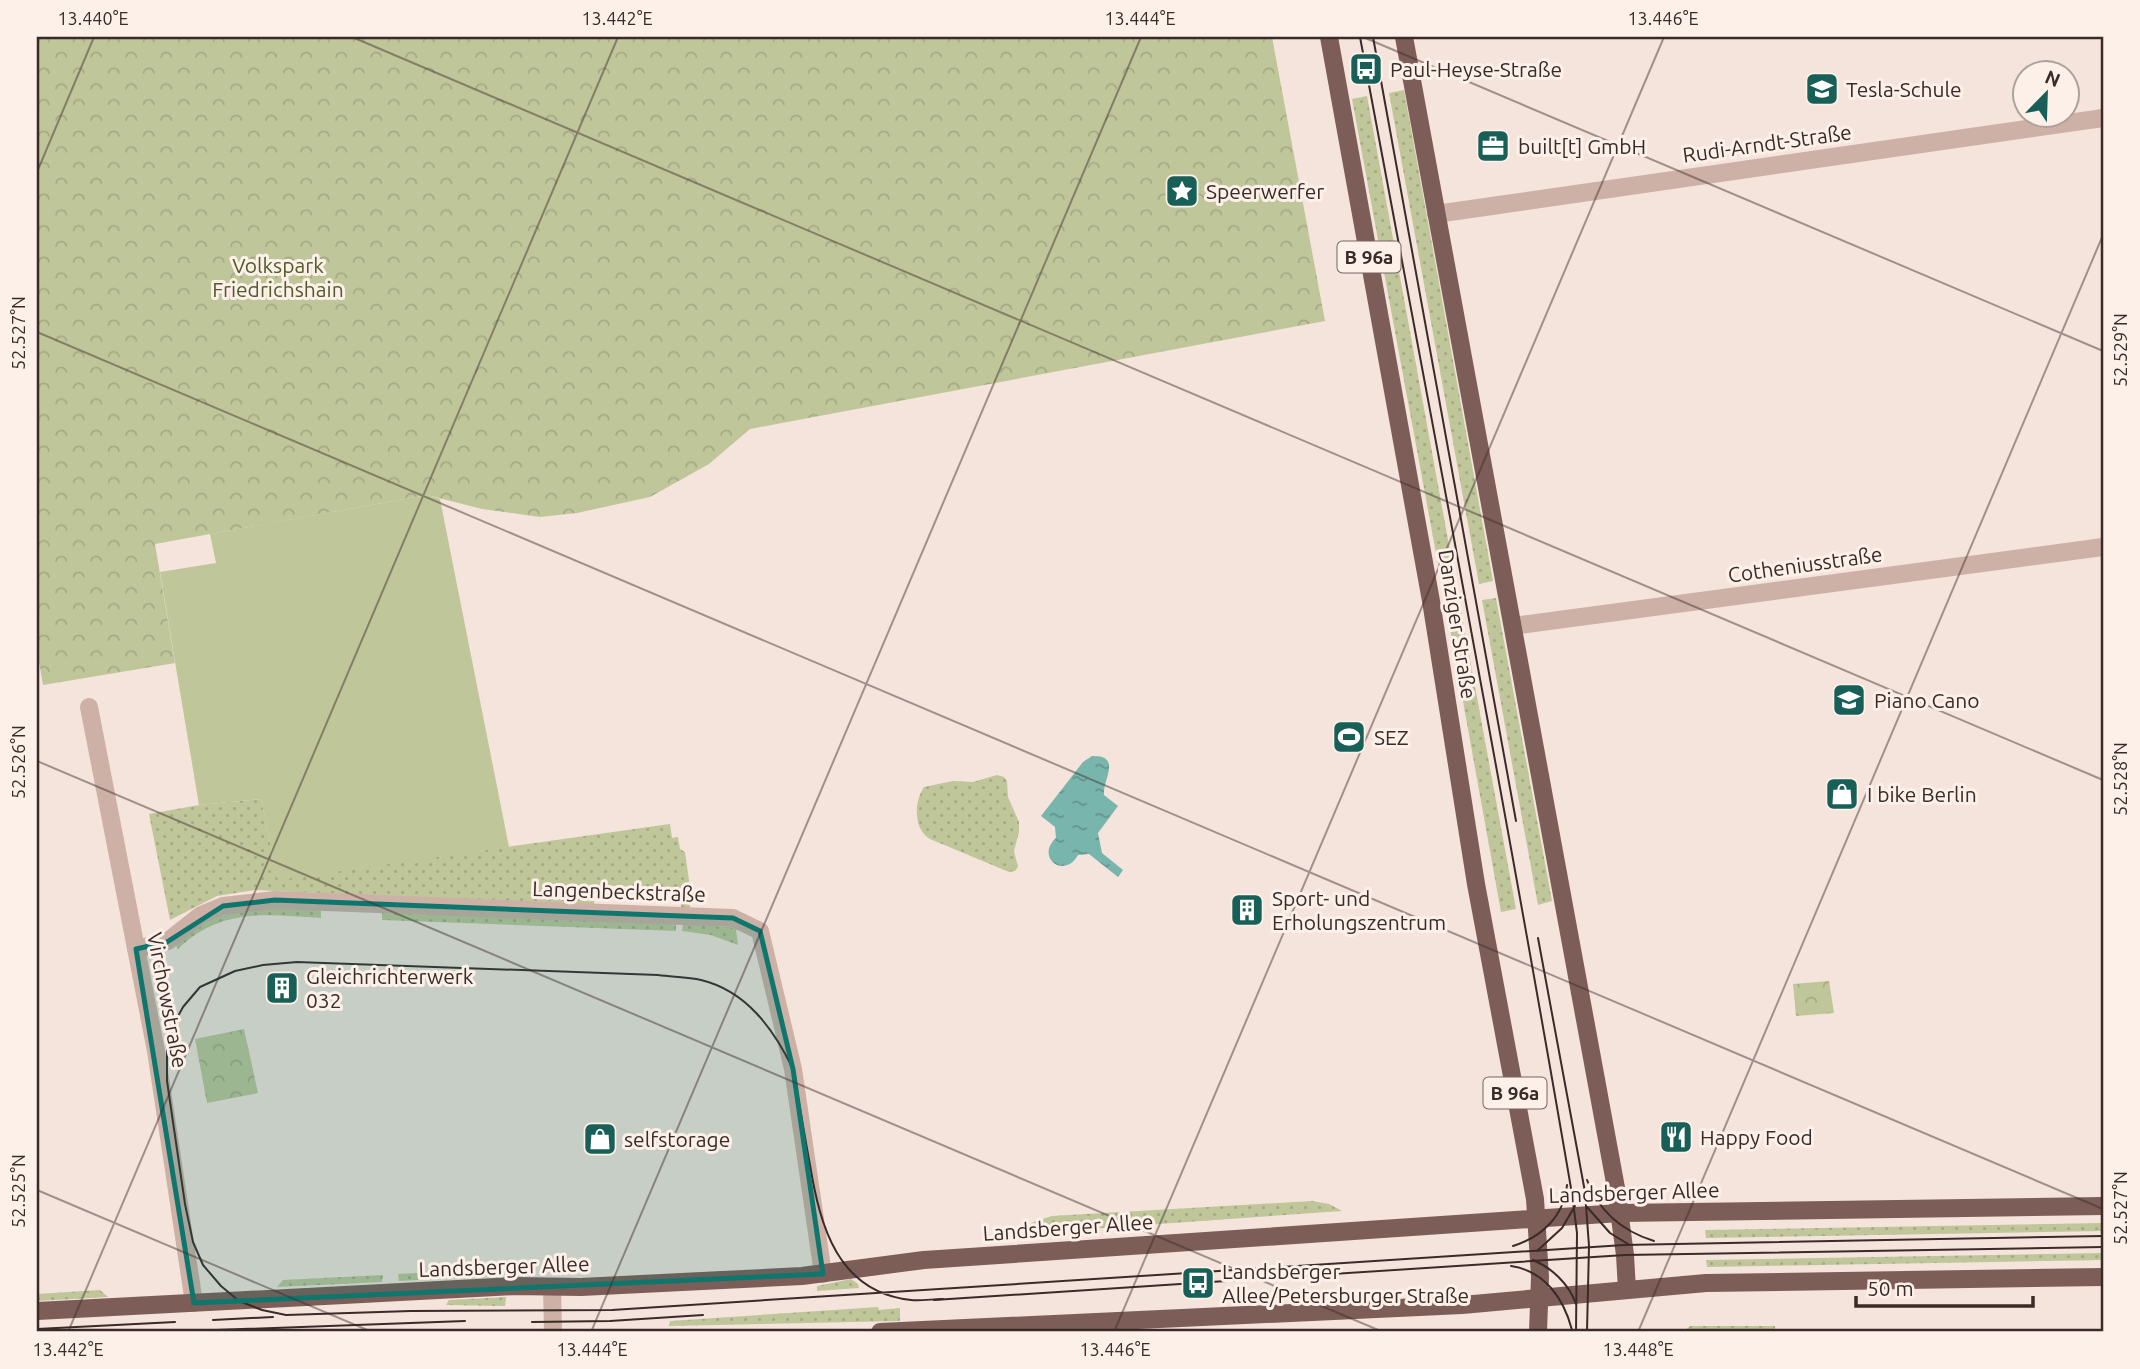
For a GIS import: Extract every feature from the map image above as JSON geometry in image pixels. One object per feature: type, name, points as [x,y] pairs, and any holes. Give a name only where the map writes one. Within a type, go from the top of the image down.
[{"type":"main road","name":"Danziger Straße","points":[[1329,37],[1415,505],[1476,884],[1538,1219]]},
{"type":"main road","points":[[1404,37],[1620,1213],[1627,1290]]},
{"type":"main road","name":"Landsberger Allee","points":[[37,1311],[516,1286],[552,1287],[823,1274],[924,1260],[1620,1213],[2103,1206]]},
{"type":"main road","name":"B 96a","points":[[1538,1219],[1538,1332]]},
{"type":"main road","points":[[880,1332],[1462,1305],[1706,1283],[2103,1277]]},
{"type":"street","name":"Rudi-Arndt-Straße","points":[[1437,214],[2103,118]]},
{"type":"street","name":"Cotheniusstraße","points":[[1513,626],[2103,547]]},
{"type":"street","name":"Virchowstraße","points":[[89,707],[156,1051],[194,1303]]},
{"type":"street","name":"Langenbeckstraße","points":[[136,949],[168,941],[201,915],[223,906],[275,900],[733,918],[760,931],[793,1069],[823,1274]]},
{"type":"street","points":[[552,1287],[553,1332]]},
{"type":"highlighted area","points":[[275,900],[733,918],[760,931],[793,1069],[823,1274],[194,1303],[136,949],[167,942],[223,906]]},
{"type":"green space","name":"Volkspark Friedrichshain","points":[[37,37],[1272,37],[1325,321],[750,429],[709,464],[650,497],[577,513],[540,517],[482,509],[427,495],[155,544],[175,663],[43,685],[37,650]]},
{"type":"green space","points":[[1404,90],[1493,581],[1479,584],[1389,93]]},
{"type":"green space","points":[[1367,96],[1457,589],[1443,591],[1352,99]]},
{"type":"green space","points":[[427,495],[440,499],[509,847],[278,880],[261,799],[199,805],[160,572],[216,563],[210,534]]},
{"type":"green space","points":[[1496,598],[1552,901],[1538,905],[1482,600]]},
{"type":"green space","points":[[1460,605],[1516,909],[1501,912],[1446,607]]},
{"type":"green space","points":[[997,775],[1007,781],[1008,797],[1019,822],[1014,851],[1018,867],[1009,872],[930,839],[920,829],[917,815],[918,800],[924,787],[953,781],[973,782]]},
{"type":"green space","points":[[261,799],[278,879],[670,824],[672,838],[678,837],[680,849],[685,852],[690,908],[681,909],[681,889],[595,885],[594,906],[255,890],[217,896],[170,920],[149,814],[199,805]]},
{"type":"green space","points":[[276,908],[321,910],[321,918],[263,915],[228,920],[194,935],[178,949],[175,944],[210,920],[233,913]]},
{"type":"green space","points":[[382,913],[676,923],[676,931],[382,920]]},
{"type":"green space","points":[[683,924],[736,929],[738,945],[711,935],[682,931]]},
{"type":"green space","points":[[1829,981],[1834,1013],[1796,1016],[1793,984]]},
{"type":"green space","points":[[244,1029],[258,1093],[207,1103],[195,1039]]},
{"type":"green space","points":[[1312,1201],[1329,1204],[1342,1211],[1018,1234],[1033,1222],[1052,1216]]},
{"type":"green space","points":[[2103,1223],[2103,1231],[1706,1238],[1705,1230]]},
{"type":"green space","points":[[2103,1253],[2103,1260],[1707,1267],[1706,1260]]},
{"type":"green space","points":[[452,1271],[452,1278],[399,1281],[398,1274]]},
{"type":"green space","points":[[383,1275],[382,1282],[277,1287],[283,1280]]},
{"type":"green space","points":[[851,1279],[859,1288],[817,1291],[817,1286]]},
{"type":"green space","points":[[100,1290],[108,1297],[37,1301],[37,1294]]},
{"type":"green space","points":[[506,1297],[505,1306],[446,1305],[449,1300]]},
{"type":"green space","points":[[878,1307],[879,1310],[900,1308],[900,1321],[669,1326],[670,1321]]},
{"type":"green space","points":[[1690,1326],[1775,1326],[1775,1332],[1683,1332]]},
{"type":"water","points":[[1092,756],[1101,757],[1109,764],[1104,795],[1118,806],[1098,833],[1102,853],[1123,870],[1118,877],[1089,854],[1078,855],[1066,866],[1059,866],[1050,858],[1050,845],[1056,838],[1055,827],[1041,816],[1083,762]]},
{"type":"tram line","points":[[1360,37],[1495,760],[1572,1194],[1577,1233],[1576,1332]]},
{"type":"tram line","points":[[1373,37],[1516,821]]},
{"type":"tram line","points":[[1538,938],[1585,1192],[1589,1246],[1587,1332]]},
{"type":"tram line","points":[[943,1299],[911,1300],[886,1294],[865,1284],[849,1270],[836,1252],[814,1188],[793,1069],[777,1040],[757,1014],[732,993],[717,985],[696,979],[658,975],[297,962],[235,971],[200,987],[176,1020],[167,1052],[167,1081],[193,1242],[203,1265],[221,1286],[239,1301],[286,1315],[612,1310],[1624,1245],[2103,1236]]},
{"type":"tram line","points":[[1587,1180],[1598,1202],[1613,1219],[1632,1232],[1654,1241]]},
{"type":"tram line","points":[[1513,1246],[1533,1237],[1550,1224],[1561,1206],[1567,1185]]},
{"type":"tram line","points":[[1537,1251],[1562,1228],[1575,1206]]},
{"type":"tram line","points":[[1587,1207],[1610,1233],[1628,1244]]},
{"type":"tram line","points":[[934,1300],[1625,1255],[2103,1247]]},
{"type":"tram line","points":[[1533,1260],[1547,1267],[1559,1278],[1576,1304]]},
{"type":"tram line","points":[[1511,1266],[1534,1274],[1551,1288],[1564,1308],[1572,1330]]},
{"type":"tram line","points":[[532,1322],[610,1321],[703,1315]]},
{"type":"tram line","points":[[213,1320],[273,1317]]},
{"type":"tram line","points":[[161,1332],[465,1321]]},
{"type":"tram line","points":[[37,1329],[175,1322]]},
{"type":"place","name":"Paul-Heyse-Straße","points":[[1366,69]]},
{"type":"place","name":"Tesla-Schule","points":[[1822,89]]},
{"type":"place","name":"built[t] GmbH","points":[[1493,146]]},
{"type":"place","name":"Speerwerfer","points":[[1182,191]]},
{"type":"place","name":"Piano Cano","points":[[1849,700]]},
{"type":"place","name":"SEZ","points":[[1349,737]]},
{"type":"place","name":"I bike Berlin","points":[[1842,794]]},
{"type":"place","name":"Sport- und Erholungszentrum","points":[[1247,910]]},
{"type":"place","name":"Gleichrichterwerk 032","points":[[282,988]]},
{"type":"place","name":"Happy Food","points":[[1676,1137]]},
{"type":"place","name":"selfstorage","points":[[600,1139]]},
{"type":"place","name":"Landsberger Allee/Petersburger Straße","points":[[1198,1283]]}]
